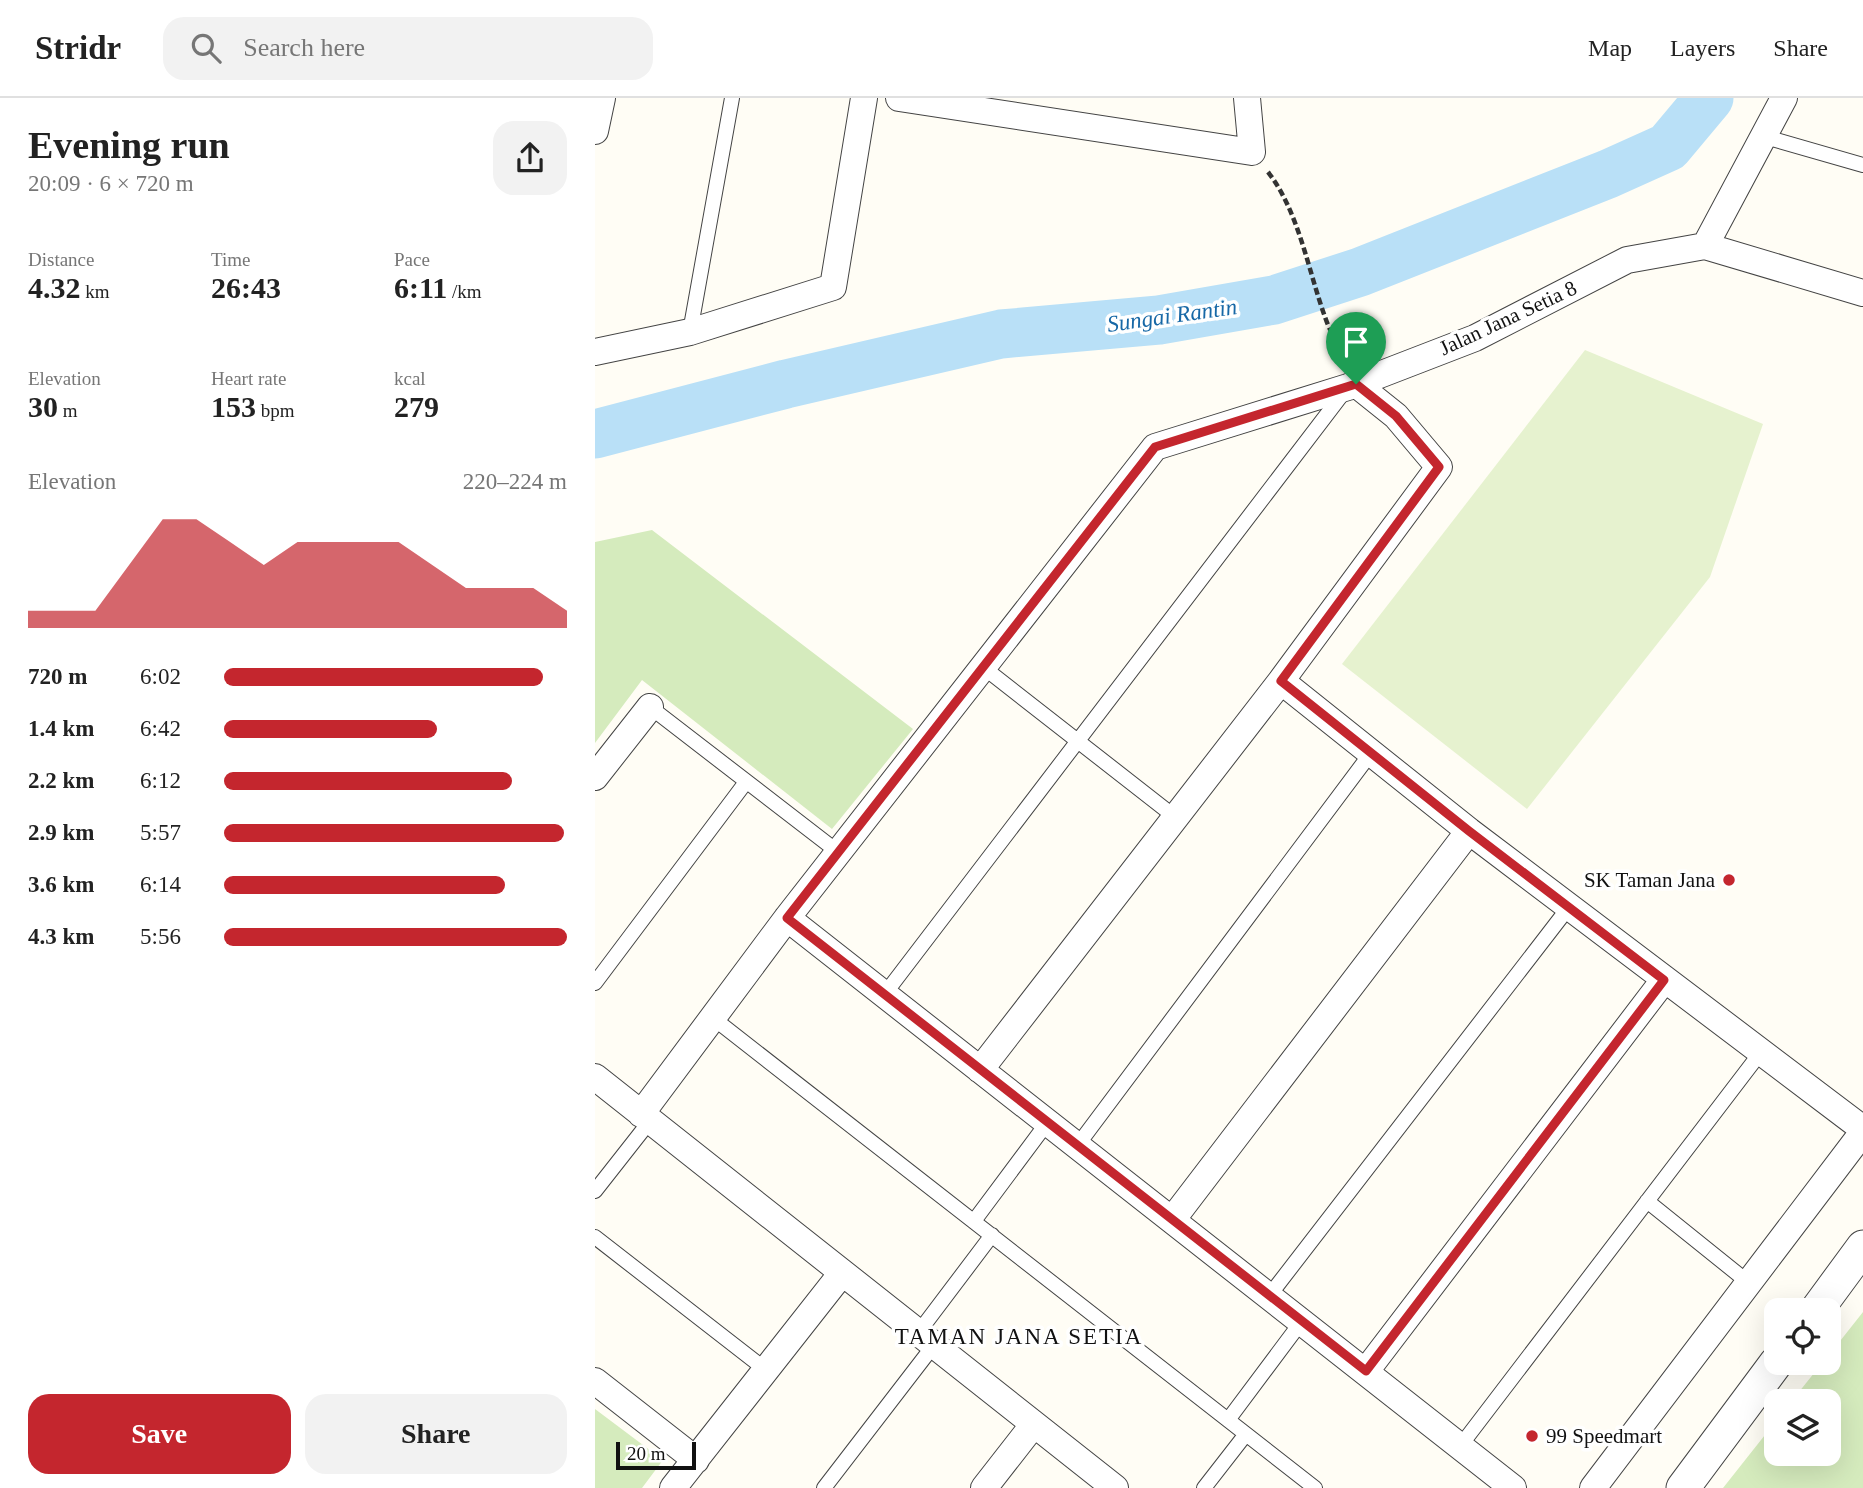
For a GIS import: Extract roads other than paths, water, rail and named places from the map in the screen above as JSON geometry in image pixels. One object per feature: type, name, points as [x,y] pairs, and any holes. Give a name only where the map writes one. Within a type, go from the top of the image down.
[{"type":"street","points":[[595,131],[602,98]]},
{"type":"street","points":[[595,352],[690,332],[833,288],[864,98]]},
{"type":"street","points":[[898,98],[1252,152],[1247,98]]},
{"type":"street","points":[[1705,246],[1784,98]]},
{"type":"street","name":"Jalan Jana Setia 8","points":[[983,667],[1155,447],[1352,385],[1475,338],[1627,260],[1705,246],[1863,293]]},
{"type":"street","points":[[980,1070],[1281,681],[1439,467],[1396,416],[1352,385]]},
{"type":"street","points":[[646,1117],[713,1018],[787,918],[983,667]]},
{"type":"street","points":[[1281,681],[1469,831],[1863,1131],[1593,1488]]},
{"type":"street","points":[[595,777],[650,708]]},
{"type":"street","points":[[1173,1220],[1469,831]]},
{"type":"street","points":[[787,918],[1366,1371],[1458,1449],[1513,1488]]},
{"type":"street","points":[[1366,1371],[1664,980]]},
{"type":"street","points":[[595,1077],[1115,1488]]},
{"type":"street","points":[[1826,1298],[1863,1247]]},
{"type":"street","points":[[673,1488],[842,1273]]},
{"type":"street","points":[[1683,1488],[1767,1375]]},
{"type":"street","points":[[595,1381],[696,1460]]},
{"type":"street","points":[[984,1488],[1034,1424]]},
{"type":"lane","points":[[690,332],[733,98]]},
{"type":"lane","points":[[1762,136],[1863,165]]},
{"type":"lane","points":[[884,995],[1352,385]]},
{"type":"lane","points":[[983,667],[1175,817]]},
{"type":"lane","points":[[650,708],[838,852]]},
{"type":"lane","points":[[1077,1146],[1371,753]]},
{"type":"lane","points":[[595,983],[746,782]]},
{"type":"lane","points":[[1269,1296],[1569,907]]},
{"type":"lane","points":[[713,1018],[1315,1488]]},
{"type":"lane","points":[[1458,1449],[1761,1052]]},
{"type":"lane","points":[[595,1191],[646,1117]]},
{"type":"lane","points":[[974,1221],[1047,1123]]},
{"type":"lane","points":[[1647,1201],[1749,1283]]},
{"type":"lane","points":[[824,1488],[926,1339],[992,1235]]},
{"type":"lane","points":[[595,1237],[766,1370]]},
{"type":"lane","points":[[1228,1420],[1302,1321]]},
{"type":"lane","points":[[1204,1488],[1246,1434]]},
{"type":"waterway","name":"Sungai Rantin","points":[[595,434],[786,384],[1001,334],[1159,320],[1274,300],[1360,272],[1608,174],[1668,147],[1709,98]]},
{"type":"place","name":"SK Taman Jana","points":[[1729,880]]},
{"type":"place","name":"99 Speedmart","points":[[1532,1436]]},
{"type":"district","name":"TAMAN JANA SETIA","points":[[1019,1336]]}]
